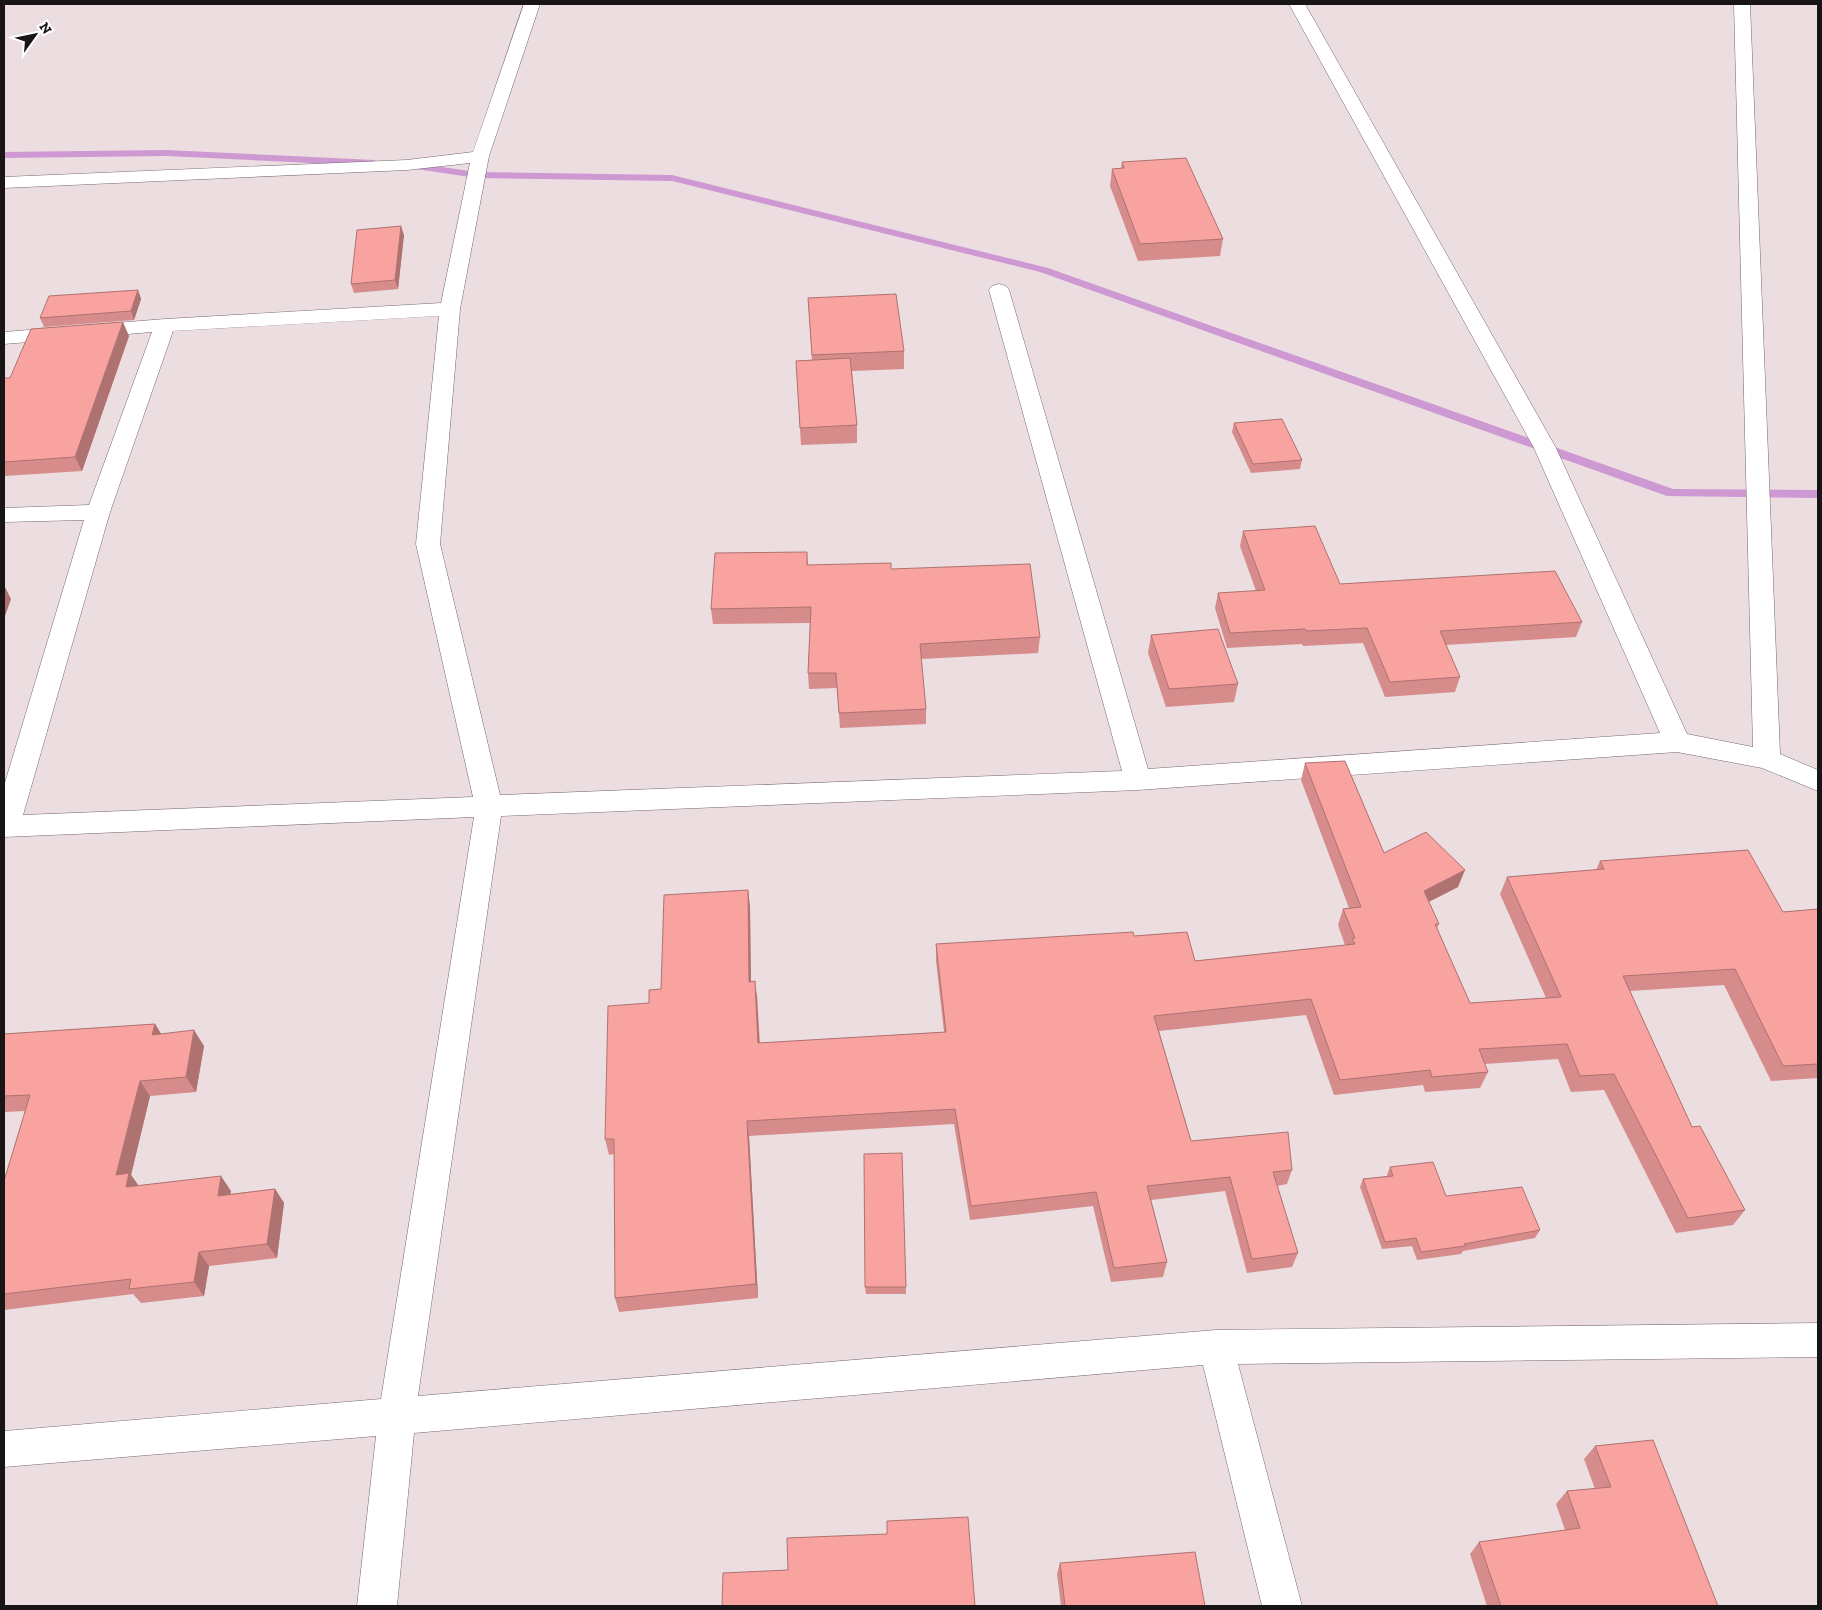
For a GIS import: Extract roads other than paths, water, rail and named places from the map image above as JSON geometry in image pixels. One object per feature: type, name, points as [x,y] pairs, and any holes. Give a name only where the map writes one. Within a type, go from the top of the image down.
[{"type":"street","points":[[377,1606],[397,1415],[489,807],[428,544],[450,308],[480,156],[532,4]]},
{"type":"street","points":[[1297,4],[1545,448],[1677,742]]},
{"type":"street","points":[[1742,4],[1767,759]]},
{"type":"street","points":[[4,182],[408,165],[480,156]]},
{"type":"street","points":[[999,290],[1138,780]]},
{"type":"street","points":[[4,338],[165,325],[450,308]]},
{"type":"street","points":[[165,325],[98,512],[5,825],[1138,780],[1677,742],[1767,759],[1818,781]]},
{"type":"street","points":[[4,515],[98,512]]},
{"type":"street","points":[[4,1449],[1216,1347],[1818,1340]]},
{"type":"street","points":[[1216,1347],[1282,1606]]},
{"type":"waterway","points":[[4,155],[166,153],[374,163]]},
{"type":"waterway","points":[[406,165],[477,175],[672,178],[1044,270],[1672,493],[1818,494]]}]
